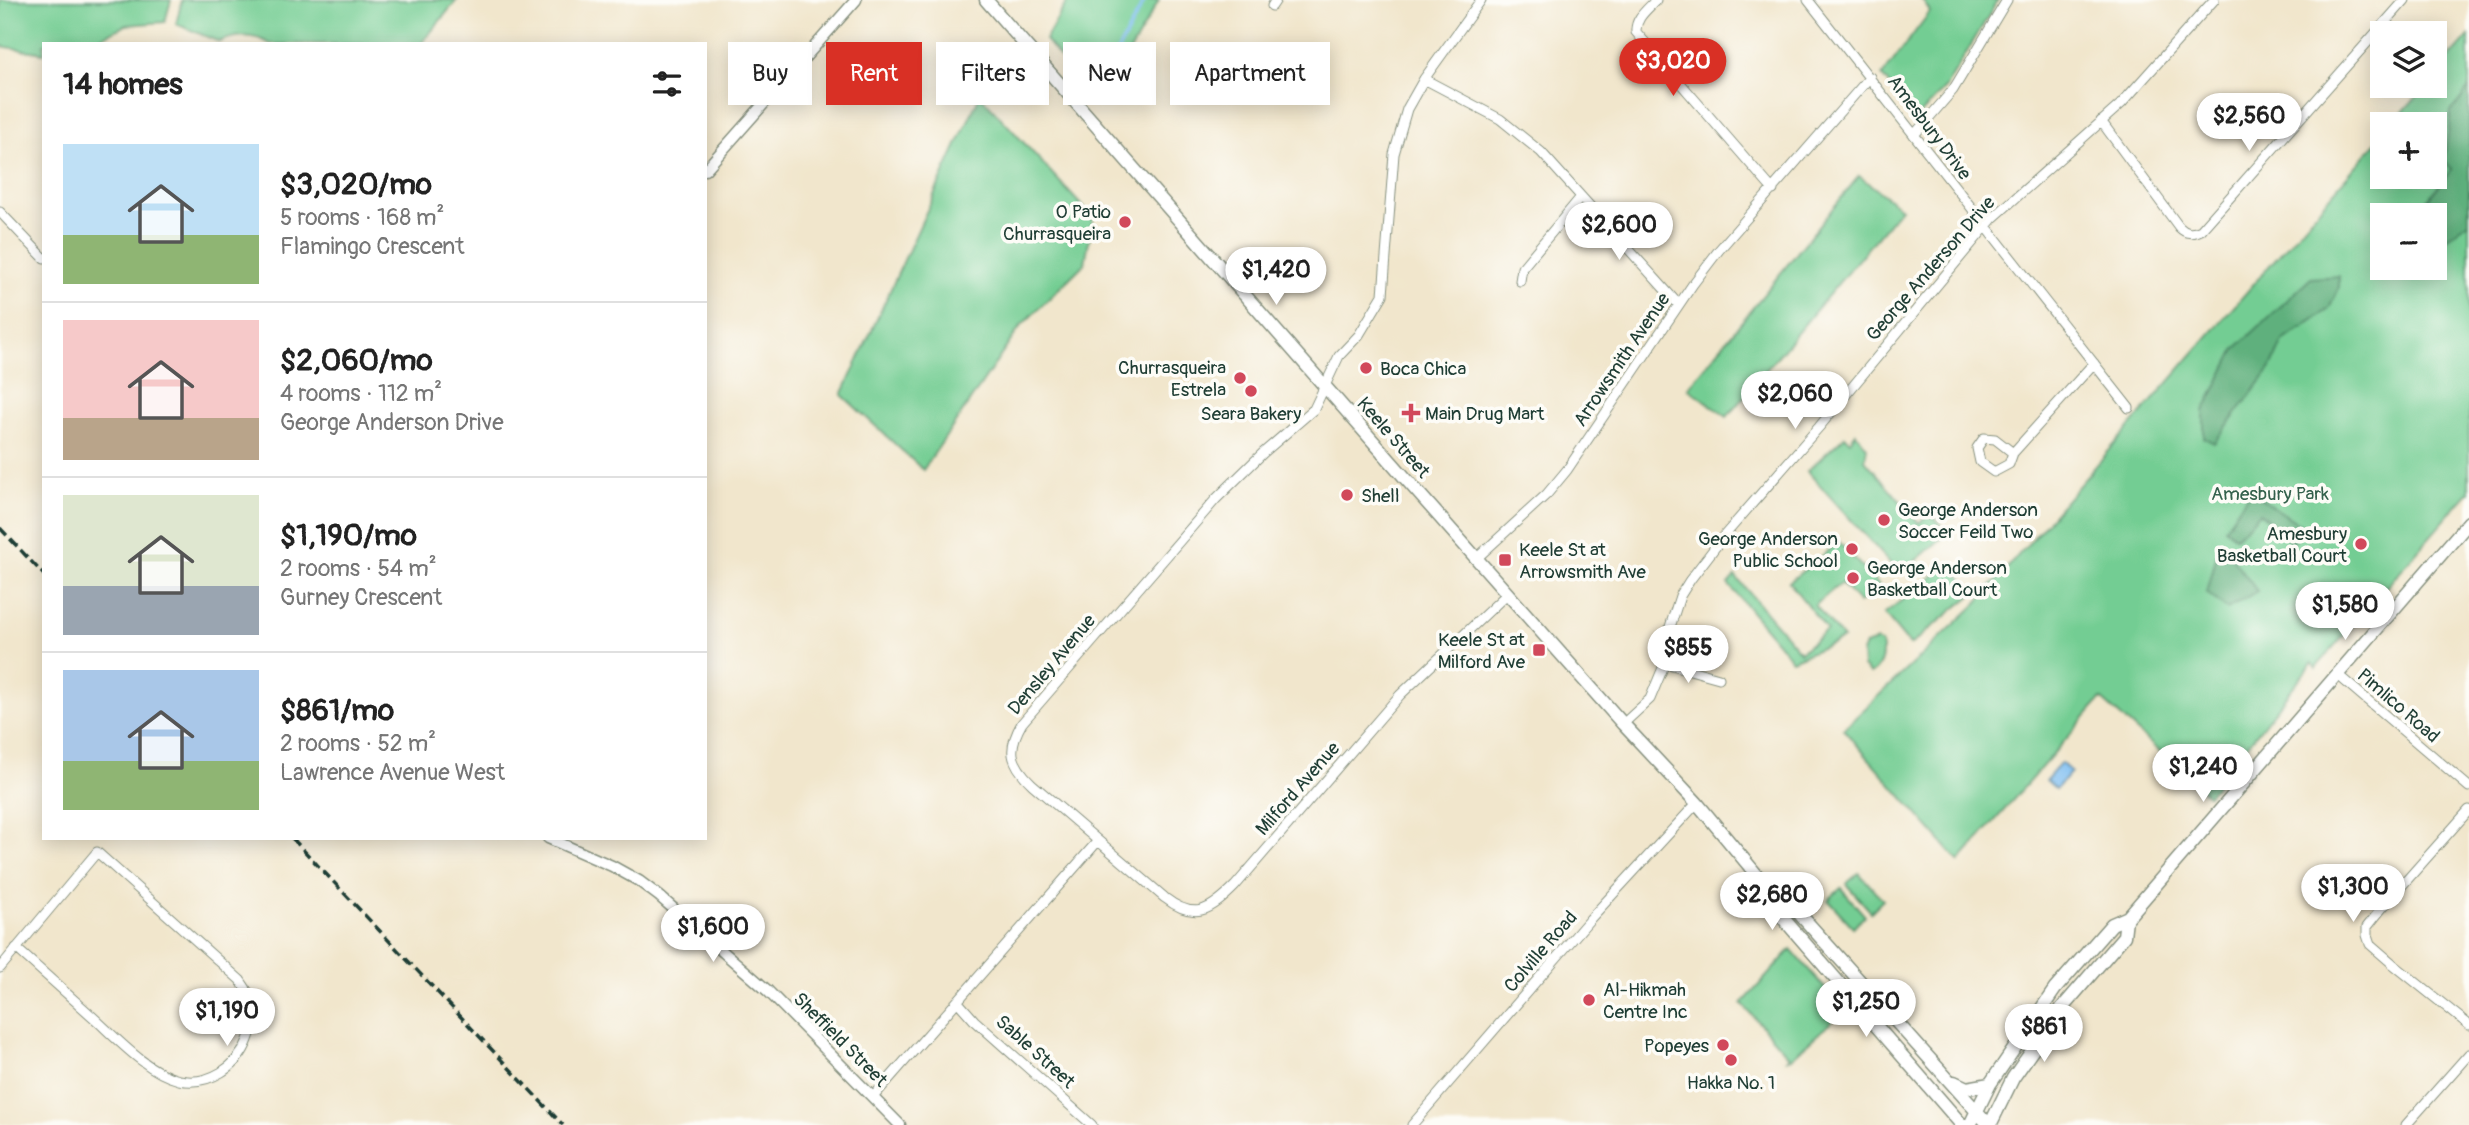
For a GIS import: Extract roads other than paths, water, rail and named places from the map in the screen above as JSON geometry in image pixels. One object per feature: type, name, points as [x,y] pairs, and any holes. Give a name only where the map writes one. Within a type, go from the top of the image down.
[{"type":"main road","name":"Keele Street","points":[[986,0],[1623,724],[1697,803],[1775,897],[1788,901],[1989,1125]]},
{"type":"main road","points":[[1970,1125],[1990,1084],[2055,989],[2112,924],[2126,919],[2469,522]]},
{"type":"main road","name":"Keele Street","points":[[1775,897],[1776,910],[1962,1125]]},
{"type":"main road","points":[[1989,1125],[2014,1078],[2062,1008],[2124,936],[2126,919]]},
{"type":"main road","points":[[1860,1008],[1873,995]]},
{"type":"main road","points":[[1947,1079],[1967,1088],[1990,1084]]},
{"type":"street","points":[[707,168],[856,0]]},
{"type":"street","name":"Densley Avenue","points":[[1097,842],[1023,776],[1015,765],[1014,737],[1022,723],[1216,499],[1314,409],[1339,356],[1359,335],[1383,295],[1394,154],[1407,109],[1424,79],[1481,0]]},
{"type":"street","points":[[1656,0],[1640,17],[1636,32],[1773,190]]},
{"type":"street","name":"Amesbury Drive","points":[[1808,0],[2129,408]]},
{"type":"street","points":[[1914,135],[1953,90],[2007,0]]},
{"type":"street","name":"George Anderson Drive","points":[[1623,724],[1650,699],[1665,663],[1670,627],[1680,596],[1723,537],[1819,427],[1992,219],[2141,83],[2214,0]]},
{"type":"street","points":[[2101,121],[2174,221],[2183,232],[2192,234],[2201,230],[2405,0]]},
{"type":"street","name":"Arrowsmith Avenue","points":[[1477,558],[1561,478],[1678,304],[1719,250],[1870,77]]},
{"type":"street","points":[[1424,79],[1500,119],[1541,152],[1678,304]]},
{"type":"street","points":[[1520,281],[1522,268],[1581,197]]},
{"type":"street","points":[[0,212],[42,256]]},
{"type":"street","points":[[2013,453],[2094,363]]},
{"type":"street","name":"Milford Avenue","points":[[1097,842],[1178,908],[1198,912],[1218,902],[1235,887],[1400,695],[1508,593]]},
{"type":"street","points":[[1665,663],[1719,678]]},
{"type":"street","name":"Pimlico Road","points":[[2338,676],[2469,788]]},
{"type":"street","name":"Colville Road","points":[[1412,1125],[1590,919],[1697,803]]},
{"type":"street","points":[[2469,810],[2367,927],[2370,944],[2469,1026]]},
{"type":"street","name":"Sheffield Street","points":[[553,840],[612,866],[659,896],[768,991],[900,1125]]},
{"type":"street","points":[[874,1096],[1097,842]]},
{"type":"street","points":[[0,968],[16,948],[97,852],[233,972],[246,988],[252,1000],[254,1018],[249,1040],[238,1058],[222,1072],[202,1080],[180,1080],[163,1073],[132,1053],[16,948]]},
{"type":"street","name":"Sable Street","points":[[958,1002],[974,1020],[1092,1125]]},
{"type":"street","points":[[2406,1125],[2469,1054]]},
{"type":"water","points":[[2061,763],[2071,772],[2056,789],[2046,780]]},
{"type":"waterway","points":[[1122,42],[1145,0]]},
{"type":"railway","points":[[0,528],[42,573]]},
{"type":"railway","points":[[294,840],[563,1125]]},
{"type":"place","name":"O Patio Churrasqueira","points":[[1125,222]]},
{"type":"place","name":"Boca Chica","points":[[1366,368]]},
{"type":"place","name":"Churrasqueira Estrela","points":[[1240,378]]},
{"type":"place","name":"Seara Bakery","points":[[1251,391]]},
{"type":"place","name":"Main Drug Mart","points":[[1411,413]]},
{"type":"place","name":"Shell","points":[[1347,495]]},
{"type":"place","name":"George Anderson Soccer Feild Two","points":[[1884,520]]},
{"type":"place","name":"Amesbury Basketball Court","points":[[2361,544]]},
{"type":"place","name":"George Anderson Public School","points":[[1852,549]]},
{"type":"place","name":"Keele St at Arrowsmith Ave","points":[[1505,560]]},
{"type":"place","name":"George Anderson Basketball Court","points":[[1853,578]]},
{"type":"place","name":"Keele St at Milford Ave","points":[[1539,650]]},
{"type":"place","name":"Al-Hikmah Centre Inc","points":[[1589,1000]]},
{"type":"place","name":"Popeyes","points":[[1723,1045]]},
{"type":"place","name":"Hakka No. 1","points":[[1731,1060]]},
{"type":"park label","name":"Amesbury Park","points":[[2270,493]]}]
